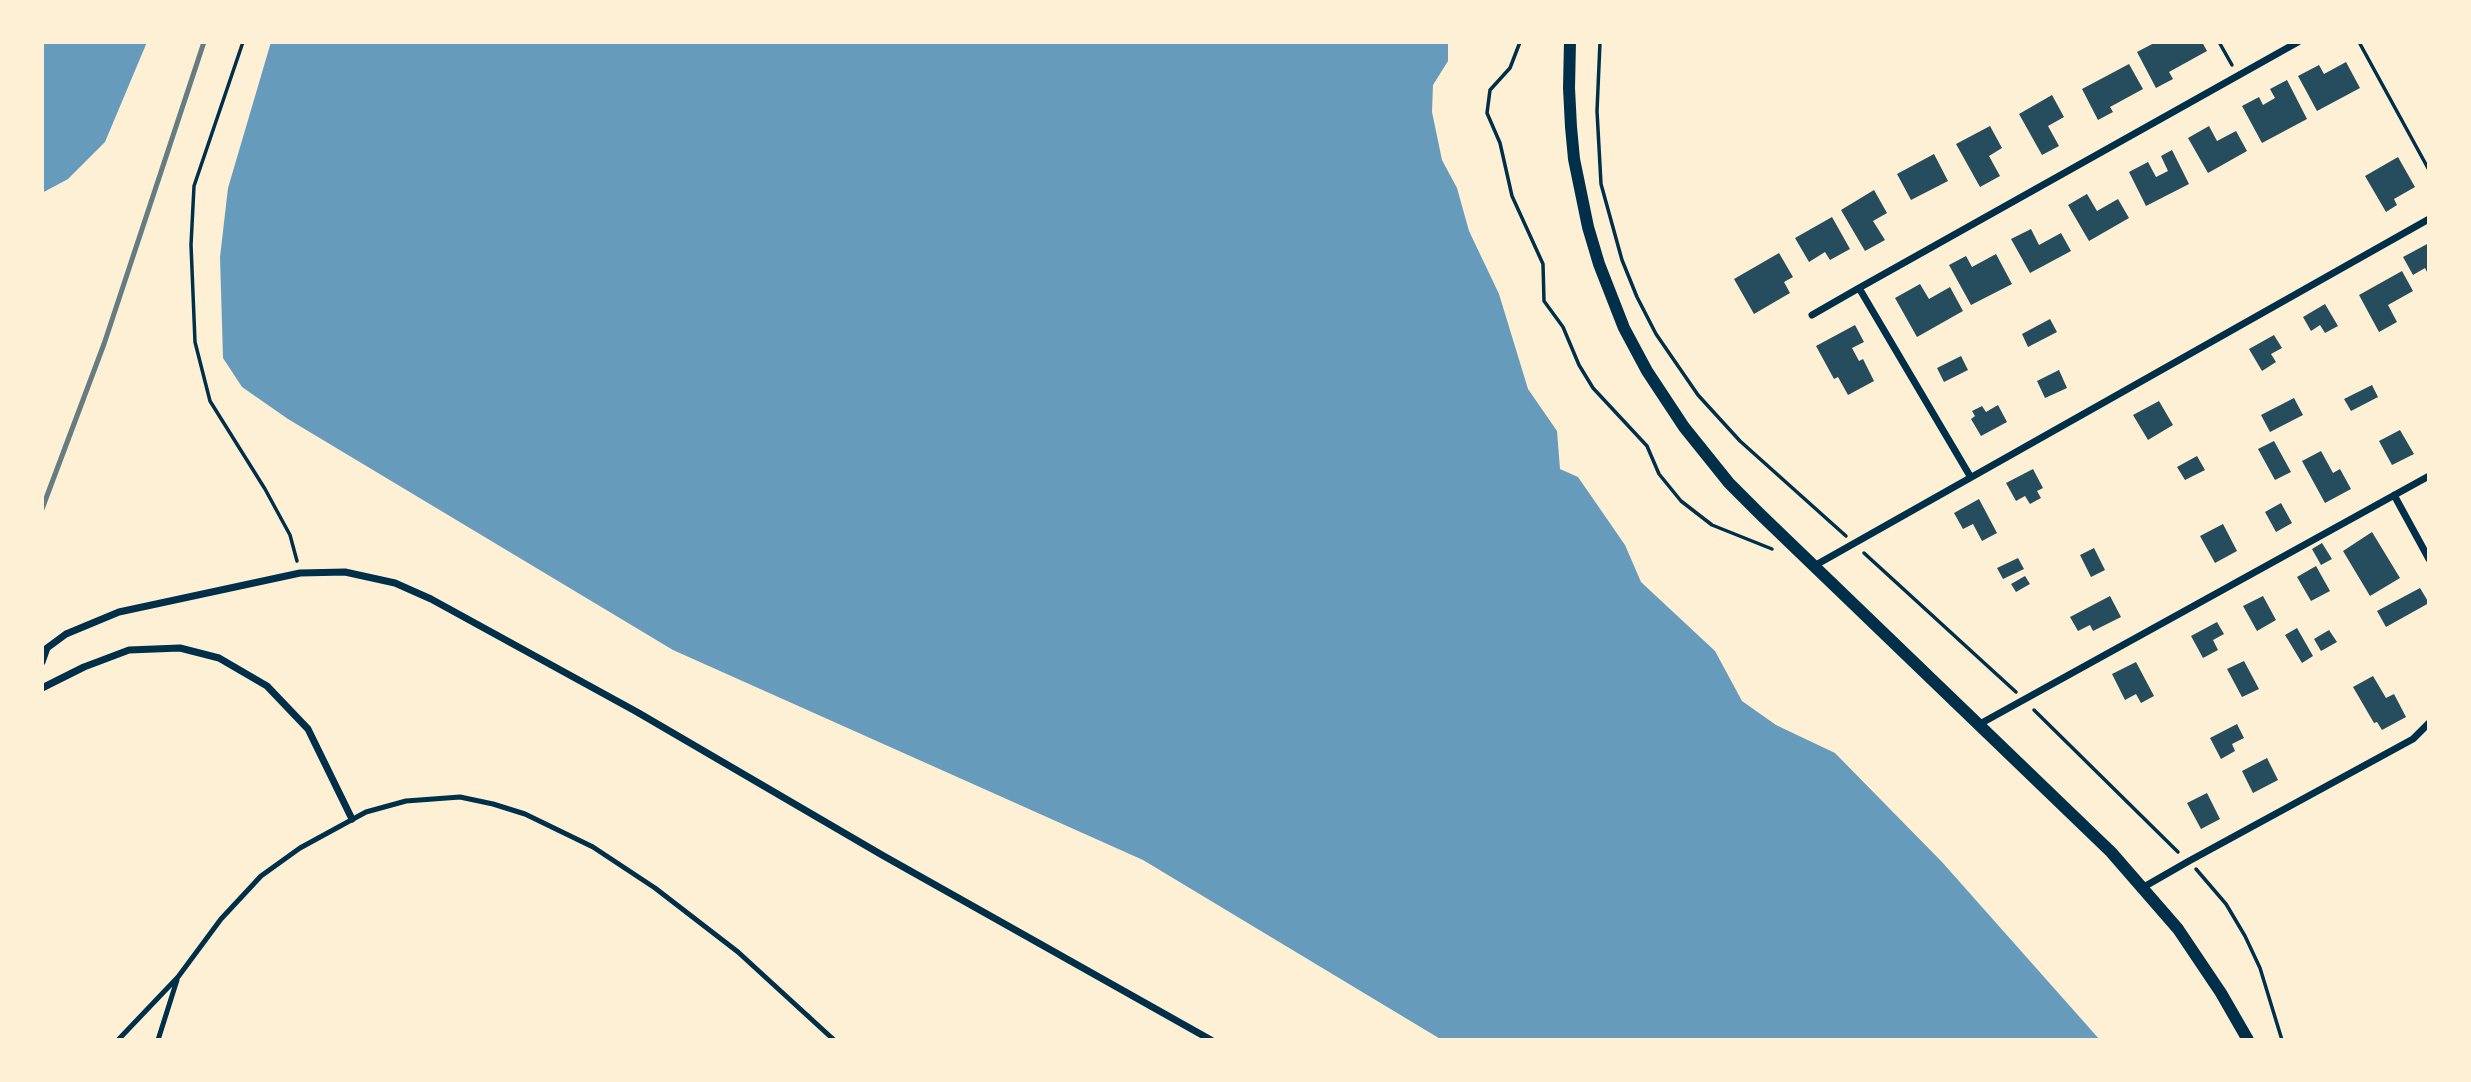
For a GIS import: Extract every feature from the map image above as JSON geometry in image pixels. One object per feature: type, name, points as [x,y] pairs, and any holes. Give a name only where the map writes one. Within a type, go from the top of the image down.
[{"type":"street","points":[[1570,42],[1571,127],[1580,192],[1599,264],[1624,328],[1684,427],[1729,483],[2111,852],[2178,929],[2221,993],[2248,1040]]},
{"type":"street","points":[[1812,315],[2298,42]]},
{"type":"street","points":[[1814,566],[2429,219]]},
{"type":"street","points":[[1859,288],[1970,477]]},
{"type":"street","points":[[1978,724],[2429,476]]},
{"type":"street","points":[[2395,495],[2429,559]]},
{"type":"street","points":[[42,662],[47,648],[66,634],[119,612],[300,573],[345,572],[395,583],[431,598],[637,712],[882,855],[1211,1040]]},
{"type":"street","points":[[42,688],[84,667],[129,650],[180,648],[219,658],[267,686],[308,729],[352,819]]},
{"type":"street","points":[[2142,888],[2413,739],[2429,723]]},
{"type":"lane","points":[[118,1040],[178,977],[221,919],[261,876],[300,848],[366,812],[406,801],[460,797],[525,814],[593,847],[655,888],[738,952],[834,1040]]},
{"type":"lane","points":[[158,1040],[178,977]]},
{"type":"path","points":[[243,42],[194,186],[191,245],[195,342],[210,401],[290,536],[300,573]]},
{"type":"path","points":[[1520,42],[1510,68],[1490,90],[1487,113],[1500,143],[1512,196],[1543,264],[1545,301],[1563,327],[1593,388],[1647,446],[1659,474],[1681,501],[1712,525],[1774,550],[1795,548]]},
{"type":"path","points":[[1600,42],[1597,111],[1601,184],[1622,260],[1643,309],[1656,334],[1699,395],[1740,441],[1845,535]]},
{"type":"path","points":[[2219,42],[2238,76]]},
{"type":"path","points":[[2358,42],[2429,170]]},
{"type":"path","points":[[1859,548],[2023,699],[2168,844],[2189,860],[2226,904],[2245,936],[2260,968],[2282,1040]]},
{"type":"water","points":[[42,42],[147,42],[105,142],[68,179],[42,193]]},
{"type":"water","points":[[271,42],[1448,42],[1448,61],[1433,85],[1432,112],[1442,160],[1457,188],[1469,231],[1499,294],[1528,389],[1557,431],[1560,469],[1578,477],[1625,545],[1641,582],[1715,651],[1742,701],[1776,725],[1835,753],[1942,862],[2100,1040],[1442,1040],[1143,860],[673,650],[288,419],[242,387],[223,358],[220,257],[228,188]]},
{"type":"building","points":[[2156,42],[2202,42],[2207,51],[2169,72],[2173,79],[2156,88],[2137,52]]},
{"type":"building","points":[[2346,62],[2360,88],[2317,111],[2298,76],[2319,65],[2324,74]]},
{"type":"building","points":[[2129,64],[2143,89],[2110,107],[2113,112],[2098,120],[2082,89]]},
{"type":"building","points":[[2287,80],[2307,119],[2262,143],[2242,106],[2259,97],[2263,105],[2275,98],[2270,89]]},
{"type":"building","points":[[2052,95],[2064,117],[2048,126],[2059,146],[2042,155],[2019,114]]},
{"type":"building","points":[[1990,126],[2002,148],[1989,156],[2000,176],[1980,187],[1956,144]]},
{"type":"building","points":[[2209,126],[2217,141],[2236,131],[2247,151],[2208,173],[2188,138]]},
{"type":"building","points":[[2172,150],[2189,184],[2146,206],[2129,172],[2148,162],[2156,177],[2168,171],[2161,156]]},
{"type":"building","points":[[1934,154],[1948,181],[1911,200],[1897,174]]},
{"type":"building","points":[[2398,157],[2415,187],[2394,199],[2397,205],[2386,212],[2365,176]]},
{"type":"building","points":[[1874,190],[1887,213],[1873,221],[1885,240],[1865,251],[1841,210]]},
{"type":"building","points":[[2087,194],[2097,211],[2118,199],[2129,218],[2089,241],[2068,205]]},
{"type":"building","points":[[1832,217],[1850,249],[1830,260],[1825,252],[1809,262],[1795,238]]},
{"type":"building","points":[[2031,229],[2039,245],[2061,233],[2071,251],[2030,273],[2011,239]]},
{"type":"building","points":[[2429,243],[2429,276],[2425,268],[2413,275],[2403,257]]},
{"type":"building","points":[[1779,253],[1793,277],[1784,282],[1790,293],[1754,314],[1734,279]]},
{"type":"building","points":[[1996,254],[2012,284],[1971,305],[1949,265],[1966,256],[1972,267]]},
{"type":"building","points":[[2402,271],[2413,291],[2388,305],[2397,322],[2379,332],[2359,295]]},
{"type":"building","points":[[1920,284],[1929,299],[1950,287],[1963,311],[1917,337],[1895,298]]},
{"type":"building","points":[[2325,304],[2338,326],[2325,333],[2320,325],[2311,331],[2303,317]]},
{"type":"building","points":[[2050,319],[2057,332],[2028,347],[2022,334]]},
{"type":"building","points":[[1855,325],[1864,342],[1852,348],[1859,361],[1863,359],[1874,381],[1848,395],[1838,377],[1834,379],[1816,346]]},
{"type":"building","points":[[2274,335],[2282,348],[2271,354],[2276,362],[2262,371],[2249,349]]},
{"type":"building","points":[[1961,356],[1968,370],[1944,382],[1937,368]]},
{"type":"building","points":[[2059,370],[2067,388],[2045,398],[2037,381]]},
{"type":"building","points":[[2372,385],[2378,397],[2351,411],[2344,399]]},
{"type":"building","points":[[2294,398],[2303,415],[2270,432],[2261,415]]},
{"type":"building","points":[[2159,401],[2173,425],[2148,440],[2133,415]]},
{"type":"building","points":[[1998,405],[2007,422],[1981,436],[1971,419],[1975,416],[1972,411],[1982,406],[1986,412]]},
{"type":"building","points":[[2400,430],[2414,454],[2392,465],[2379,441]]},
{"type":"building","points":[[2274,441],[2291,472],[2275,480],[2258,449]]},
{"type":"building","points":[[2321,451],[2333,473],[2340,469],[2351,489],[2325,503],[2302,461]]},
{"type":"building","points":[[2197,456],[2205,470],[2185,480],[2177,467]]},
{"type":"building","points":[[2033,469],[2043,488],[2037,491],[2041,498],[2030,504],[2025,496],[2016,501],[2006,483]]},
{"type":"building","points":[[1979,499],[1997,533],[1982,541],[1973,524],[1963,529],[1954,513]]},
{"type":"building","points":[[2281,503],[2292,523],[2276,532],[2265,512]]},
{"type":"building","points":[[2223,524],[2237,551],[2215,563],[2200,536]]},
{"type":"building","points":[[2372,532],[2400,578],[2370,596],[2343,551]]},
{"type":"building","points":[[2322,543],[2332,559],[2321,565],[2312,549]]},
{"type":"building","points":[[2094,548],[2105,570],[2091,577],[2080,555]]},
{"type":"building","points":[[2018,558],[2024,569],[2003,579],[1997,568]]},
{"type":"building","points":[[2316,566],[2330,591],[2311,601],[2297,577]]},
{"type":"building","points":[[2025,576],[2030,584],[2016,592],[2011,584]]},
{"type":"building","points":[[2420,588],[2429,603],[2386,627],[2377,611]]},
{"type":"building","points":[[2110,596],[2121,617],[2093,631],[2090,625],[2078,631],[2070,617]]},
{"type":"building","points":[[2263,596],[2276,620],[2257,631],[2243,606]]},
{"type":"building","points":[[2217,622],[2224,634],[2213,640],[2218,650],[2203,658],[2191,636]]},
{"type":"building","points":[[2297,628],[2313,656],[2302,663],[2285,635]]},
{"type":"building","points":[[2329,630],[2337,642],[2321,651],[2314,639]]},
{"type":"building","points":[[2244,661],[2259,689],[2242,697],[2227,669]]},
{"type":"building","points":[[2136,662],[2154,696],[2141,703],[2136,694],[2125,700],[2112,674]]},
{"type":"building","points":[[2373,676],[2386,698],[2394,694],[2406,717],[2382,730],[2377,722],[2374,723],[2353,687]]},
{"type":"building","points":[[2237,724],[2244,738],[2232,744],[2235,751],[2221,759],[2210,738]]},
{"type":"building","points":[[2267,758],[2278,780],[2253,793],[2242,771]]},
{"type":"building","points":[[2207,793],[2220,819],[2201,829],[2187,803]]},
{"type":"railway","points":[[42,509],[104,344],[204,42]]}]
